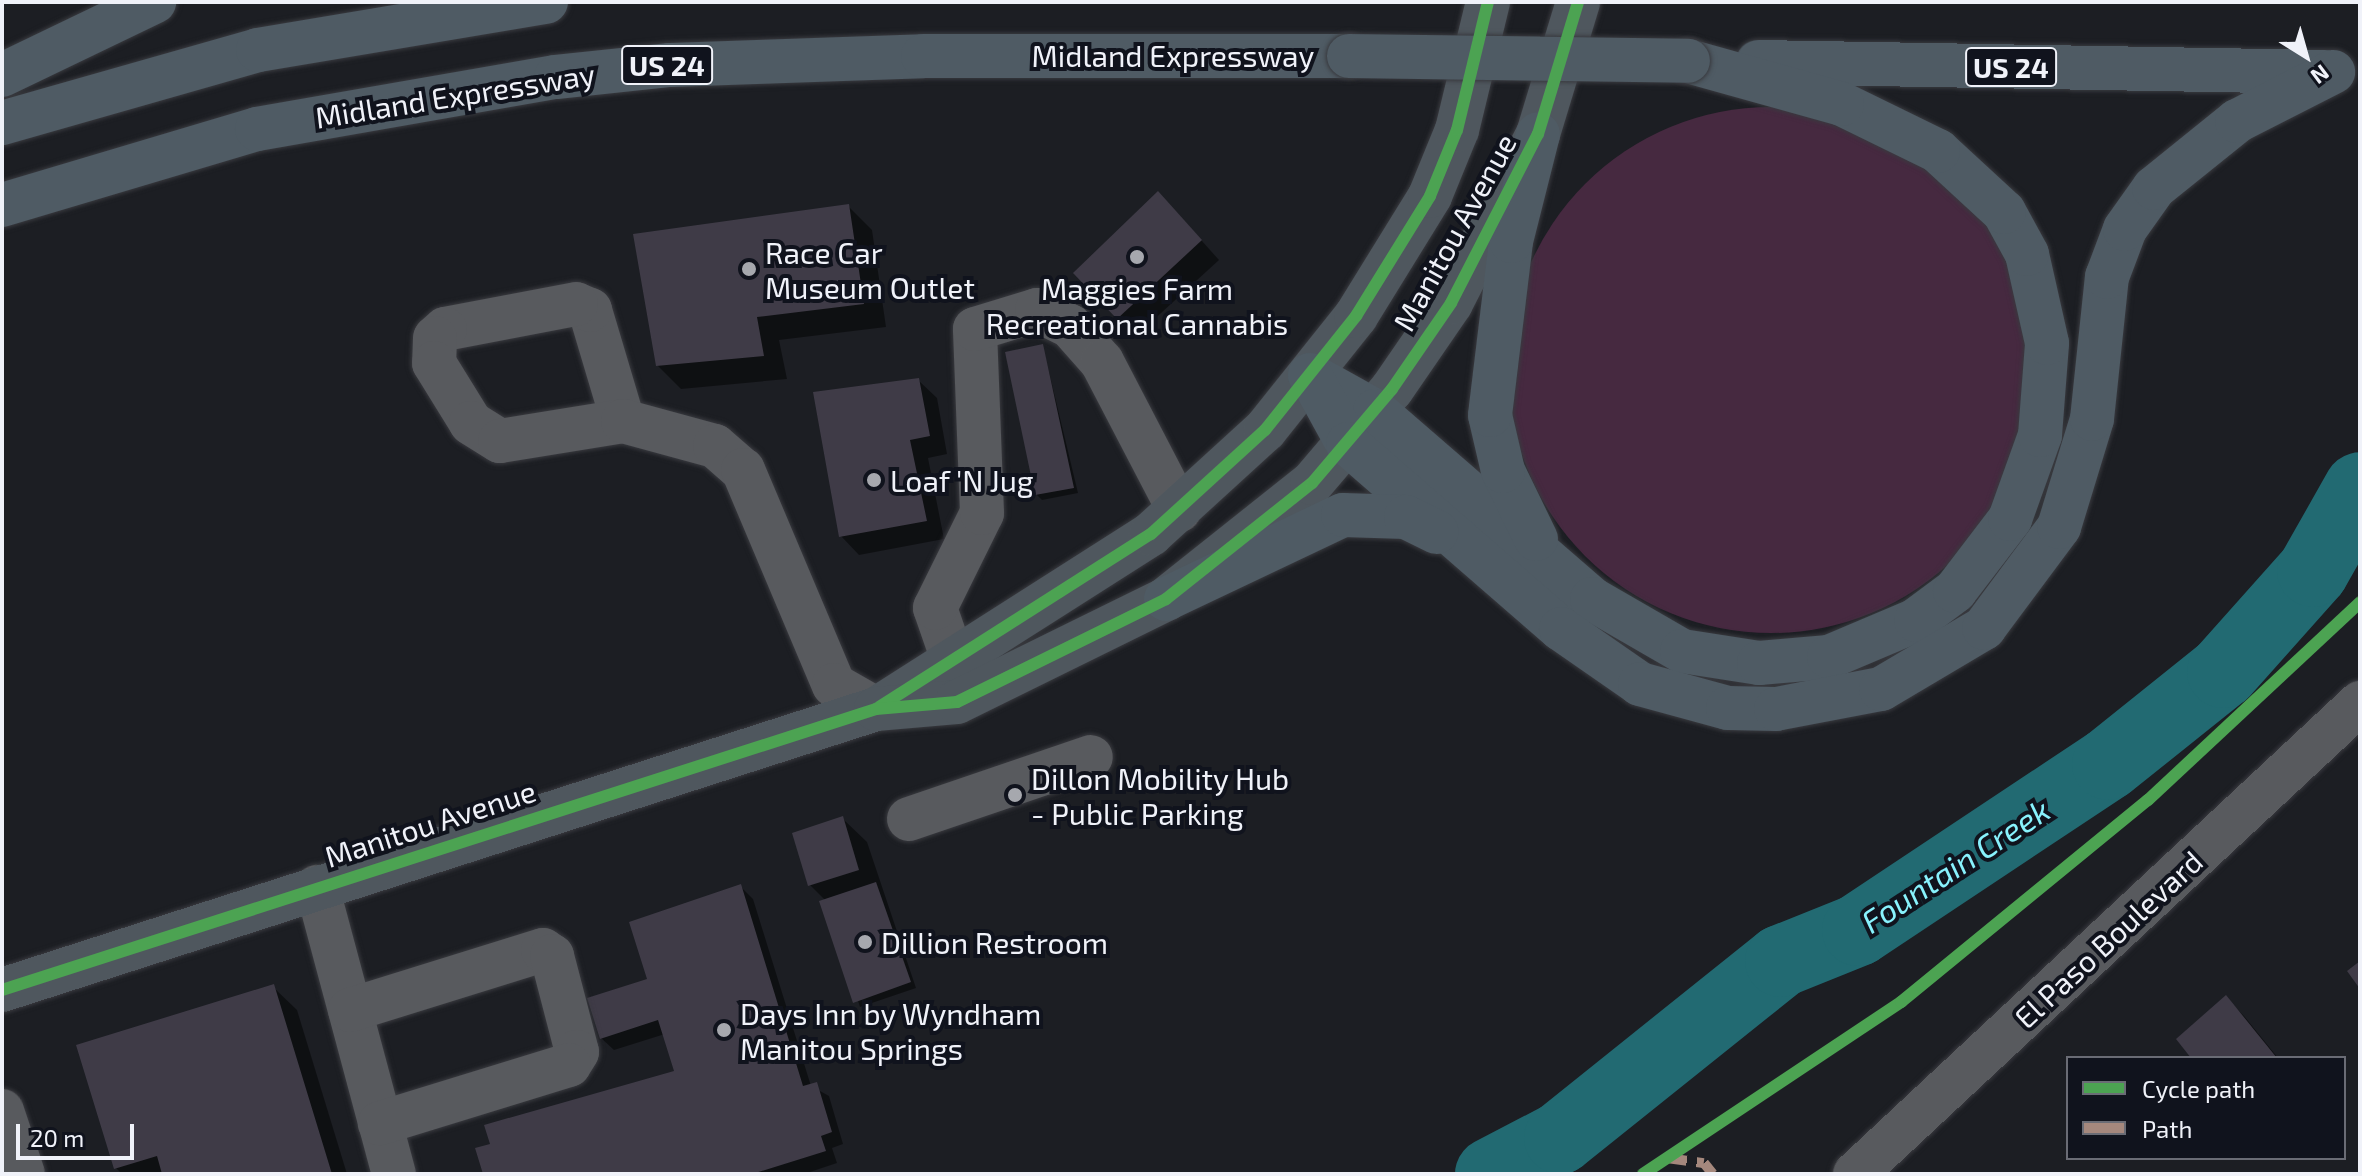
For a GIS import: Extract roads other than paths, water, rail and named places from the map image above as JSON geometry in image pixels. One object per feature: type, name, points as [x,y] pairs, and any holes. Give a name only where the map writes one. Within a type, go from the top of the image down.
[{"type":"highway","points":[[2,75],[154,2]]},
{"type":"highway","points":[[2,123],[258,50],[546,2]]},
{"type":"highway","name":"Midland Expressway","points":[[2,205],[174,149],[285,123],[599,72],[923,56],[1349,56],[2347,72]]},
{"type":"highway","points":[[1310,375],[1375,411],[1542,552],[1592,599],[1682,651],[1759,663],[1829,657],[1916,620],[1955,591],[2010,519],[2030,476],[2048,390],[2047,343],[2027,254],[2004,212],[1975,179],[1888,125],[1786,85],[1688,61]]},
{"type":"highway","points":[[1310,375],[1348,444],[1602,662],[1683,699],[1776,709],[1836,702],[1938,662],[1994,617],[2059,527],[2081,473],[2107,277],[2125,229],[2154,188],[2195,149],[2347,72]]},
{"type":"highway","points":[[1538,134],[1511,241],[1490,415],[1503,471],[1542,552]]},
{"type":"highway","points":[[1166,599],[1358,512],[1406,517],[1463,544]]},
{"type":"main road","name":"Manitou Avenue","points":[[876,709],[952,657],[1087,578],[1179,510],[1265,430],[1379,281],[1430,196],[1457,130],[1488,2]]},
{"type":"main road","name":"Manitou Avenue","points":[[2,990],[876,709],[957,702],[1166,599],[1312,483],[1375,411],[1451,303],[1538,134],[1578,2]]},
{"type":"street","points":[[952,657],[935,608],[982,513],[975,329],[1037,310],[1070,326],[1102,362],[1179,510]]},
{"type":"street","points":[[623,421],[715,446],[743,470],[834,685],[876,709]]},
{"type":"street","name":"El Paso Boulevard","points":[[1855,1174],[2360,703]]},
{"type":"street","points":[[909,819],[1091,757]]},
{"type":"street","points":[[317,887],[394,1174]]},
{"type":"street","points":[[350,1010],[543,950],[556,969],[577,1052],[569,1065],[380,1123]]},
{"type":"street","points":[[2,1111],[23,1174]]},
{"type":"waterway","name":"Fountain Creek","points":[[1491,1174],[1560,1138],[1781,961],[1858,930],[2108,764],[2223,672],[2313,571],[2360,488]]},
{"type":"place","name":"Maggies Farm Recreational Cannabis","points":[[1137,257]]},
{"type":"place","name":"Race Car Museum Outlet","points":[[749,269]]},
{"type":"place","name":"Loaf 'N Jug","points":[[874,480]]},
{"type":"place","name":"Dillon Mobility Hub - Public Parking","points":[[1015,795]]},
{"type":"place","name":"Dillion Restroom","points":[[865,942]]},
{"type":"place","name":"Days Inn by Wyndham Manitou Springs","points":[[724,1030]]}]
